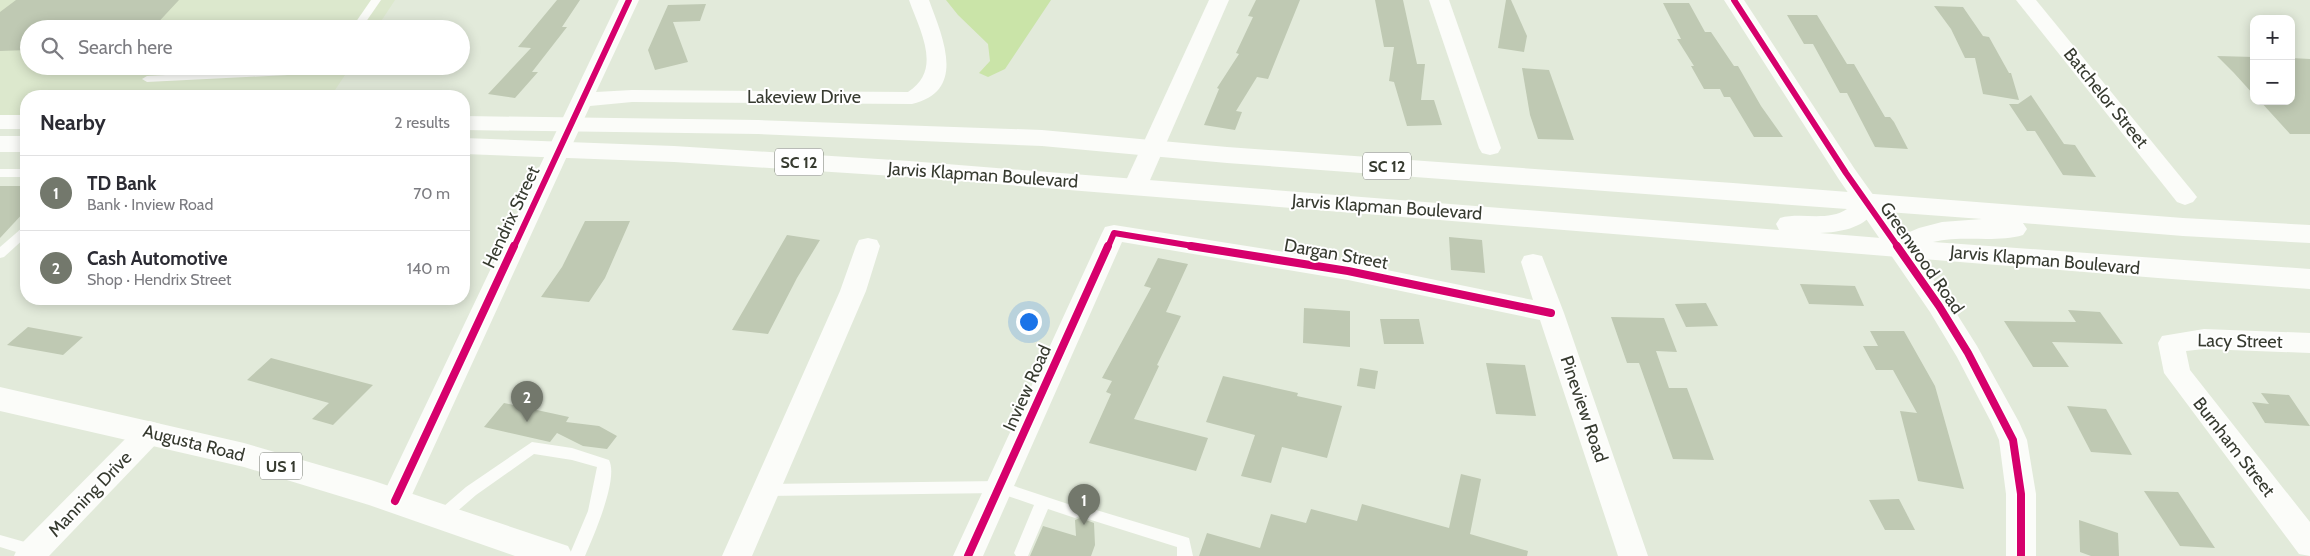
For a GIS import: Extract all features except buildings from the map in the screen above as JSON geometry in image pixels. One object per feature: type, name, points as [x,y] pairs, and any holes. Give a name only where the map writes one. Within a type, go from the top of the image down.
[{"type":"main road","points":[[0,122],[20,122]]},
{"type":"main road","name":"Jarvis Klapman Boulevard","points":[[470,123],[965,134],[1042,138],[1151,149],[2183,227],[2310,234]]},
{"type":"main road","points":[[0,144],[20,144]]},
{"type":"main road","name":"Jarvis Klapman Boulevard","points":[[470,146],[693,155],[1135,187],[2158,269],[2310,279]]},
{"type":"main road","points":[[1607,224],[1793,224],[1841,221],[1858,214],[1863,210],[1866,202]]},
{"type":"main road","points":[[1897,248],[1912,239],[1929,233],[1960,229],[2183,227]]},
{"type":"main road","name":"Augusta Road","points":[[0,399],[244,455],[395,501],[556,556]]},
{"type":"street","name":"Hendrix Street","points":[[395,501],[628,0]]},
{"type":"street","name":"Lakeview Drive","points":[[582,100],[632,96],[912,98],[926,92],[936,78],[939,62],[919,0]]},
{"type":"street","points":[[1135,187],[1219,0]]},
{"type":"street","points":[[1438,0],[1490,148]]},
{"type":"street","name":"Greenwood Road","points":[[1734,0],[1866,202],[1939,306],[1968,353],[2005,422],[2013,440],[2021,494],[2021,556]]},
{"type":"street","name":"Batchelor Street","points":[[2026,0],[2185,197]]},
{"type":"street","name":"Dargan Street","points":[[1114,233],[1348,270],[1551,313]]},
{"type":"street","name":"Inview Road","points":[[968,556],[1114,233]]},
{"type":"street","points":[[737,556],[853,291],[868,246]]},
{"type":"street","name":"Pineview Road","points":[[1533,262],[1634,556]]},
{"type":"street","name":"Lacy Street","points":[[2171,343],[2204,338],[2310,343]]},
{"type":"street","name":"Burnham Street","points":[[2171,343],[2177,373],[2310,545]]},
{"type":"street","name":"Manning Drive","points":[[32,553],[150,432]]},
{"type":"lane","points":[[362,20],[376,0]]},
{"type":"lane","points":[[147,79],[227,75]]},
{"type":"lane","points":[[0,173],[20,173]]},
{"type":"lane","points":[[0,254],[20,236]]},
{"type":"lane","points":[[441,517],[471,491],[532,448],[572,454],[604,464],[603,486],[590,529],[577,556]]},
{"type":"lane","points":[[766,490],[999,487],[1075,512]]},
{"type":"lane","points":[[1022,553],[1043,502]]},
{"type":"lane","points":[[1093,515],[1184,550]]},
{"type":"lane","points":[[0,541],[32,553]]},
{"type":"shaded area","points":[[0,0],[395,0],[382,20],[20,20],[20,75],[345,75],[335,90],[20,90],[20,123],[0,123]]},
{"type":"shaded area","points":[[946,0],[1051,0],[1005,69],[988,77],[979,73],[990,61],[988,44],[958,15]]},
{"type":"cycle path","points":[[395,501],[629,0]]},
{"type":"cycle path","points":[[1734,0],[1846,173],[1939,306],[1968,353],[2005,422],[2013,440],[2021,494],[2021,556]]},
{"type":"cycle path","points":[[968,556],[1114,233],[1348,271],[1551,313]]},
{"type":"place","name":"Cash Automotive","points":[[527,422]]},
{"type":"place","name":"TD Bank","points":[[1084,525]]}]
